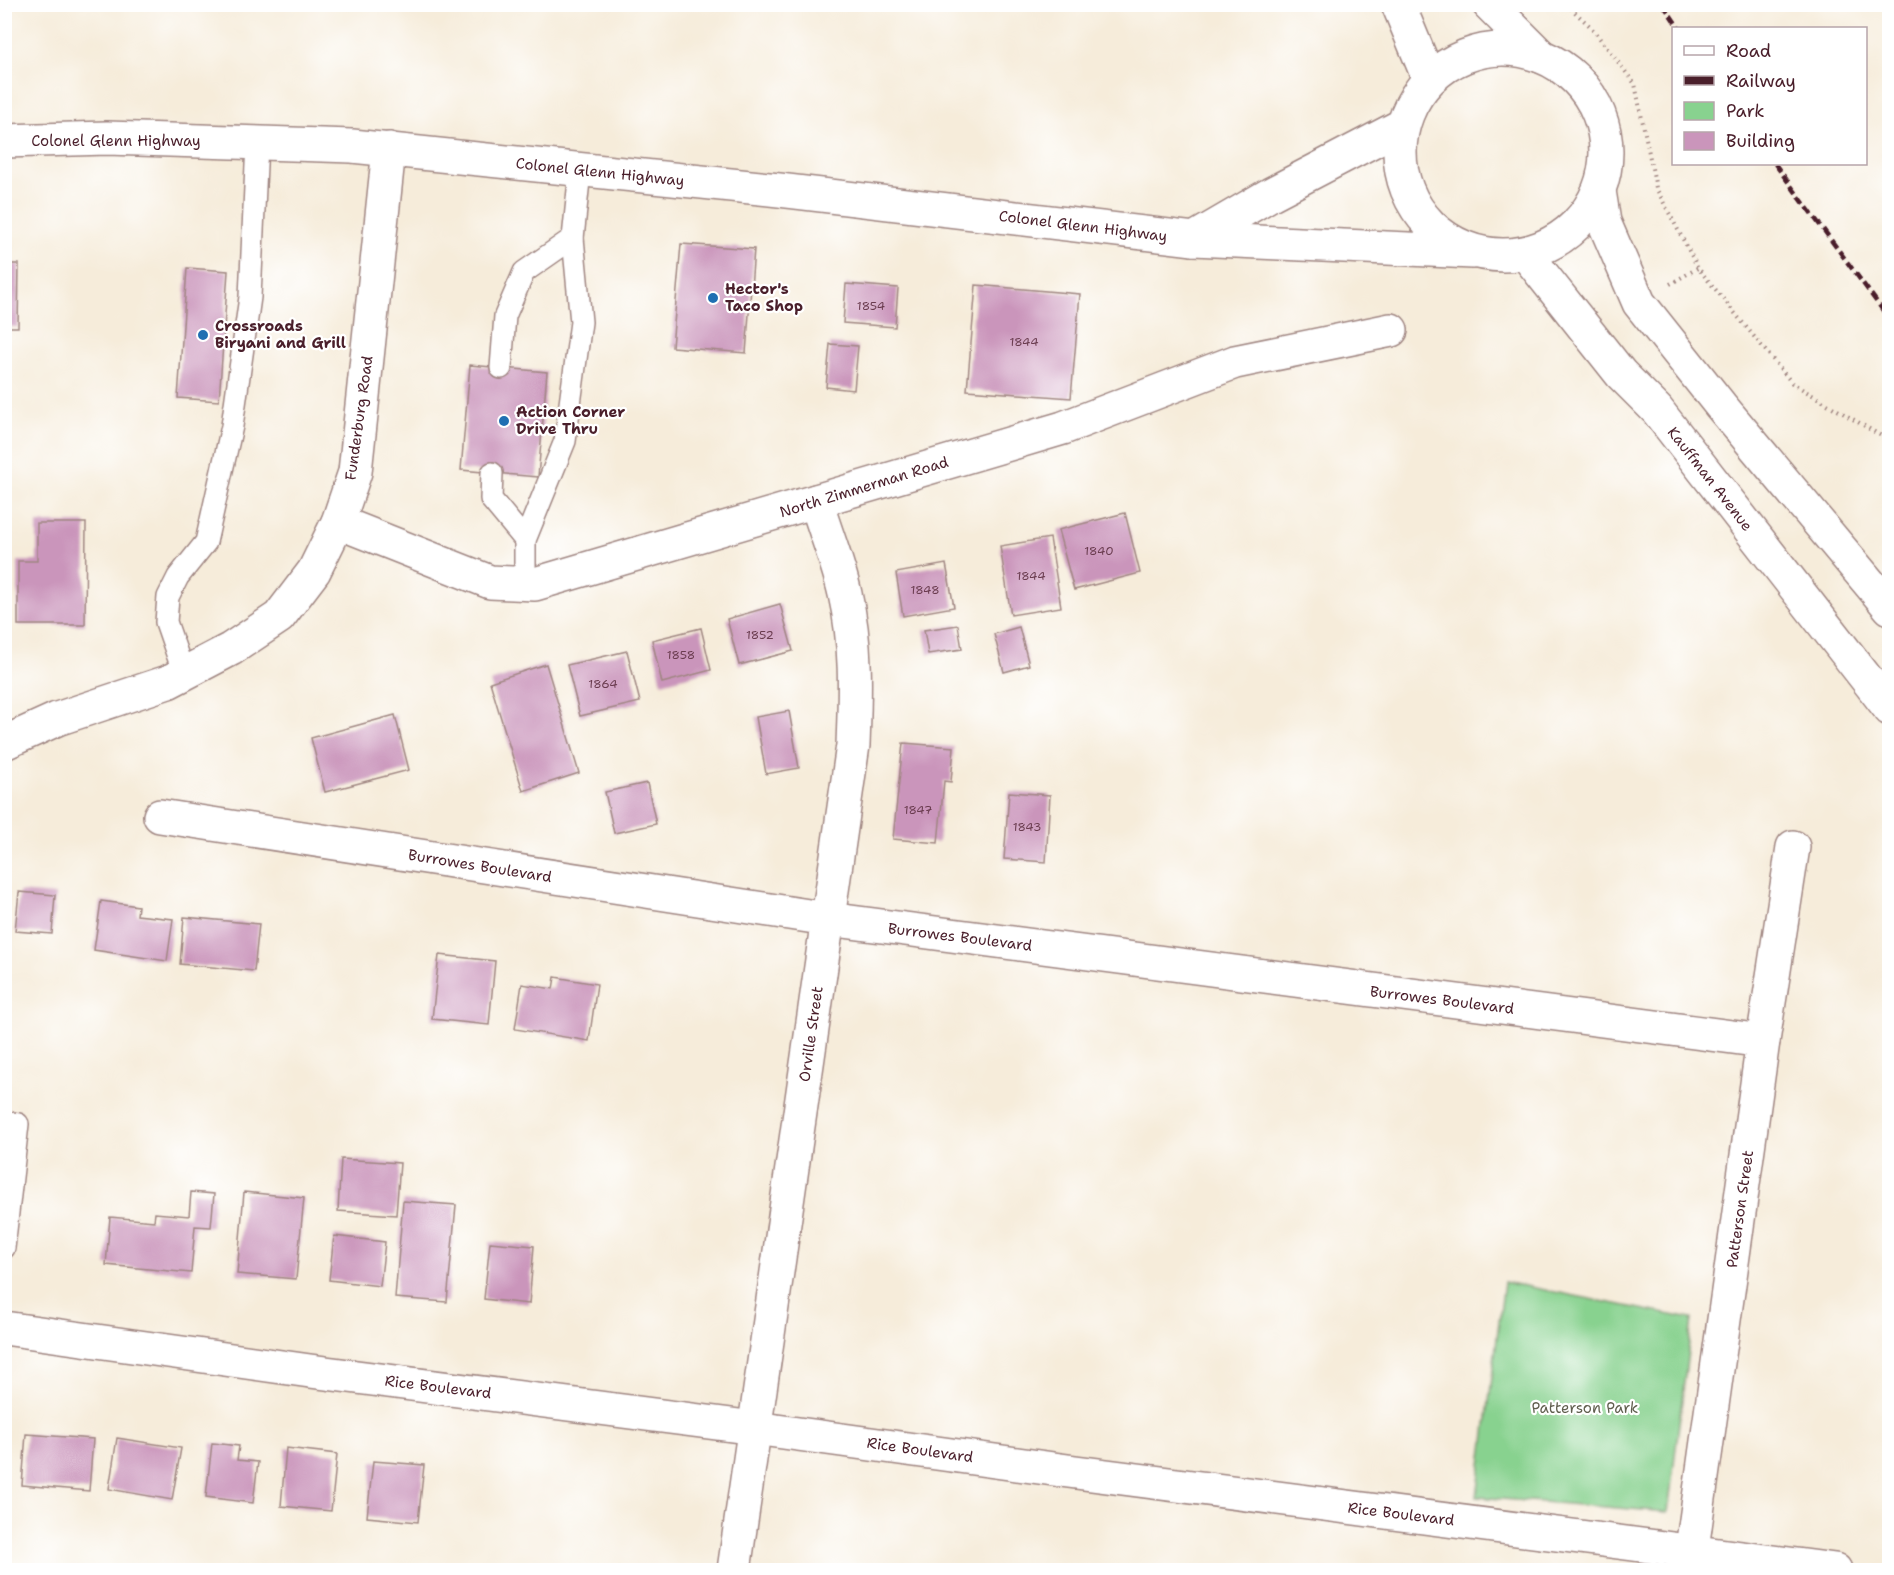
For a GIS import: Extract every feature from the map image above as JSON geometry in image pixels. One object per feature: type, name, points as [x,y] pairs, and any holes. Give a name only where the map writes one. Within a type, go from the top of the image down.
[{"type":"street","points":[[1398,4],[1429,79]]},
{"type":"street","points":[[1489,4],[1541,56]]},
{"type":"street","points":[[1495,49],[1518,50],[1541,56],[1562,67],[1579,82],[1593,101],[1606,146],[1605,168],[1599,191],[1573,228],[1551,244],[1526,254],[1499,256],[1473,252],[1449,241],[1428,224],[1412,203],[1402,178],[1399,152],[1403,125],[1413,100],[1429,79],[1450,63],[1472,53],[1495,49]]},
{"type":"street","points":[[1194,239],[1270,194],[1403,125]]},
{"type":"street","name":"Colonel Glenn Highway","points":[[4,141],[106,138],[352,146],[779,190],[1194,239],[1473,252]]},
{"type":"street","name":"Funderburg Road","points":[[4,743],[57,718],[168,682],[231,649],[279,617],[314,571],[338,522],[355,472],[389,149]]},
{"type":"street","points":[[1599,191],[1604,222],[1639,303],[1721,406],[1890,608]]},
{"type":"street","name":"Kauffman Avenue","points":[[1526,254],[1621,374],[1657,410],[1890,709]]},
{"type":"street","name":"North Zimmerman Road","points":[[338,522],[490,582],[535,584],[1063,428],[1235,362],[1391,330]]},
{"type":"street","name":"Orville Street","points":[[734,1570],[853,745],[856,676],[852,630],[845,592],[816,501]]},
{"type":"street","name":"Burrowes Boulevard","points":[[160,816],[828,920],[1763,1041]]},
{"type":"street","name":"Patterson Street","points":[[1690,1561],[1763,1041],[1793,847]]},
{"type":"street","name":"Rice Boulevard","points":[[4,1328],[310,1371],[1068,1471],[1690,1561],[1835,1570]]},
{"type":"lane","points":[[184,674],[166,622],[168,597],[178,577],[206,542],[232,426],[250,297],[257,143]]},
{"type":"lane","points":[[525,583],[525,540],[565,441],[581,322],[573,238],[580,171]]},
{"type":"lane","points":[[501,368],[505,316],[524,272],[573,238]]},
{"type":"lane","points":[[492,472],[491,499],[525,540]]},
{"type":"lane","points":[[4,1248],[11,1123]]},
{"type":"path","points":[[1566,4],[1591,27],[1635,84],[1656,188],[1698,268],[1792,382],[1883,437],[1890,453]]},
{"type":"green space","name":"Patterson Park","points":[[1504,1282],[1692,1319],[1668,1512],[1477,1497]]},
{"type":"building","name":"Hector's Taco Shop","points":[[681,244],[754,249],[746,353],[672,347]]},
{"type":"building","points":[[4,264],[19,264],[18,327],[4,327]]},
{"type":"building","name":"Crossroads Biryani and Grill","points":[[187,268],[228,271],[219,401],[178,398]]},
{"type":"building","points":[[846,284],[898,288],[895,327],[843,323]]},
{"type":"building","points":[[976,285],[1080,294],[1071,398],[967,390]]},
{"type":"building","points":[[830,344],[858,346],[854,390],[826,387]]},
{"type":"building","points":[[470,365],[547,372],[538,477],[461,470]]},
{"type":"building","points":[[1125,513],[1140,573],[1074,590],[1058,530]]},
{"type":"building","points":[[37,523],[86,523],[85,625],[18,625],[18,561],[37,561]]},
{"type":"building","points":[[1050,538],[1061,607],[1011,615],[1000,546]]},
{"type":"building","points":[[946,564],[954,607],[903,616],[896,573]]},
{"type":"building","points":[[780,604],[793,651],[739,665],[727,619]]},
{"type":"building","points":[[958,625],[962,649],[928,654],[924,630]]},
{"type":"building","points":[[1019,627],[1029,665],[1004,672],[994,634]]},
{"type":"building","points":[[701,628],[711,670],[662,683],[652,640]]},
{"type":"building","points":[[627,651],[640,702],[580,716],[567,665]]},
{"type":"building","points":[[546,664],[579,773],[523,791],[490,682]]},
{"type":"building","points":[[789,711],[799,768],[766,774],[756,717]]},
{"type":"building","points":[[395,715],[409,770],[325,792],[311,738]]},
{"type":"building","points":[[903,743],[954,747],[951,782],[944,781],[938,843],[893,839]]},
{"type":"building","points":[[647,783],[656,824],[614,833],[605,792]]},
{"type":"building","points":[[1009,792],[1050,795],[1046,862],[1004,859]]},
{"type":"building","points":[[19,892],[55,895],[52,934],[15,931]]},
{"type":"building","points":[[101,901],[138,906],[137,915],[173,919],[167,961],[94,950]]},
{"type":"building","points":[[184,917],[259,924],[254,971],[180,964]]},
{"type":"building","points":[[439,955],[495,961],[489,1025],[432,1019]]},
{"type":"building","points":[[555,977],[597,984],[589,1041],[515,1029],[522,984],[553,989]]},
{"type":"building","points":[[341,1159],[400,1163],[396,1215],[338,1211]]},
{"type":"building","points":[[191,1192],[214,1194],[211,1227],[195,1226],[191,1273],[106,1265],[110,1217],[154,1221],[155,1213],[189,1216]]},
{"type":"building","points":[[244,1192],[304,1198],[296,1279],[237,1274]]},
{"type":"building","points":[[403,1201],[456,1205],[447,1302],[395,1298]]},
{"type":"building","points":[[334,1236],[385,1242],[380,1286],[329,1280]]},
{"type":"building","points":[[490,1242],[534,1246],[529,1304],[484,1299]]},
{"type":"building","points":[[26,1434],[93,1439],[89,1491],[22,1485]]},
{"type":"building","points":[[117,1438],[181,1448],[172,1500],[109,1489]]},
{"type":"building","points":[[212,1443],[239,1446],[237,1460],[258,1462],[253,1503],[206,1497]]},
{"type":"building","points":[[286,1448],[337,1454],[331,1511],[281,1506]]},
{"type":"building","points":[[373,1461],[424,1465],[418,1522],[367,1517]]},
{"type":"railway","points":[[1663,4],[1678,27]]},
{"type":"railway","points":[[1776,165],[1890,320]]},
{"type":"place","name":"Hector's Taco Shop","points":[[713,298]]},
{"type":"place","name":"Crossroads Biryani and Grill","points":[[203,335]]},
{"type":"place","name":"Action Corner Drive Thru","points":[[504,421]]}]
